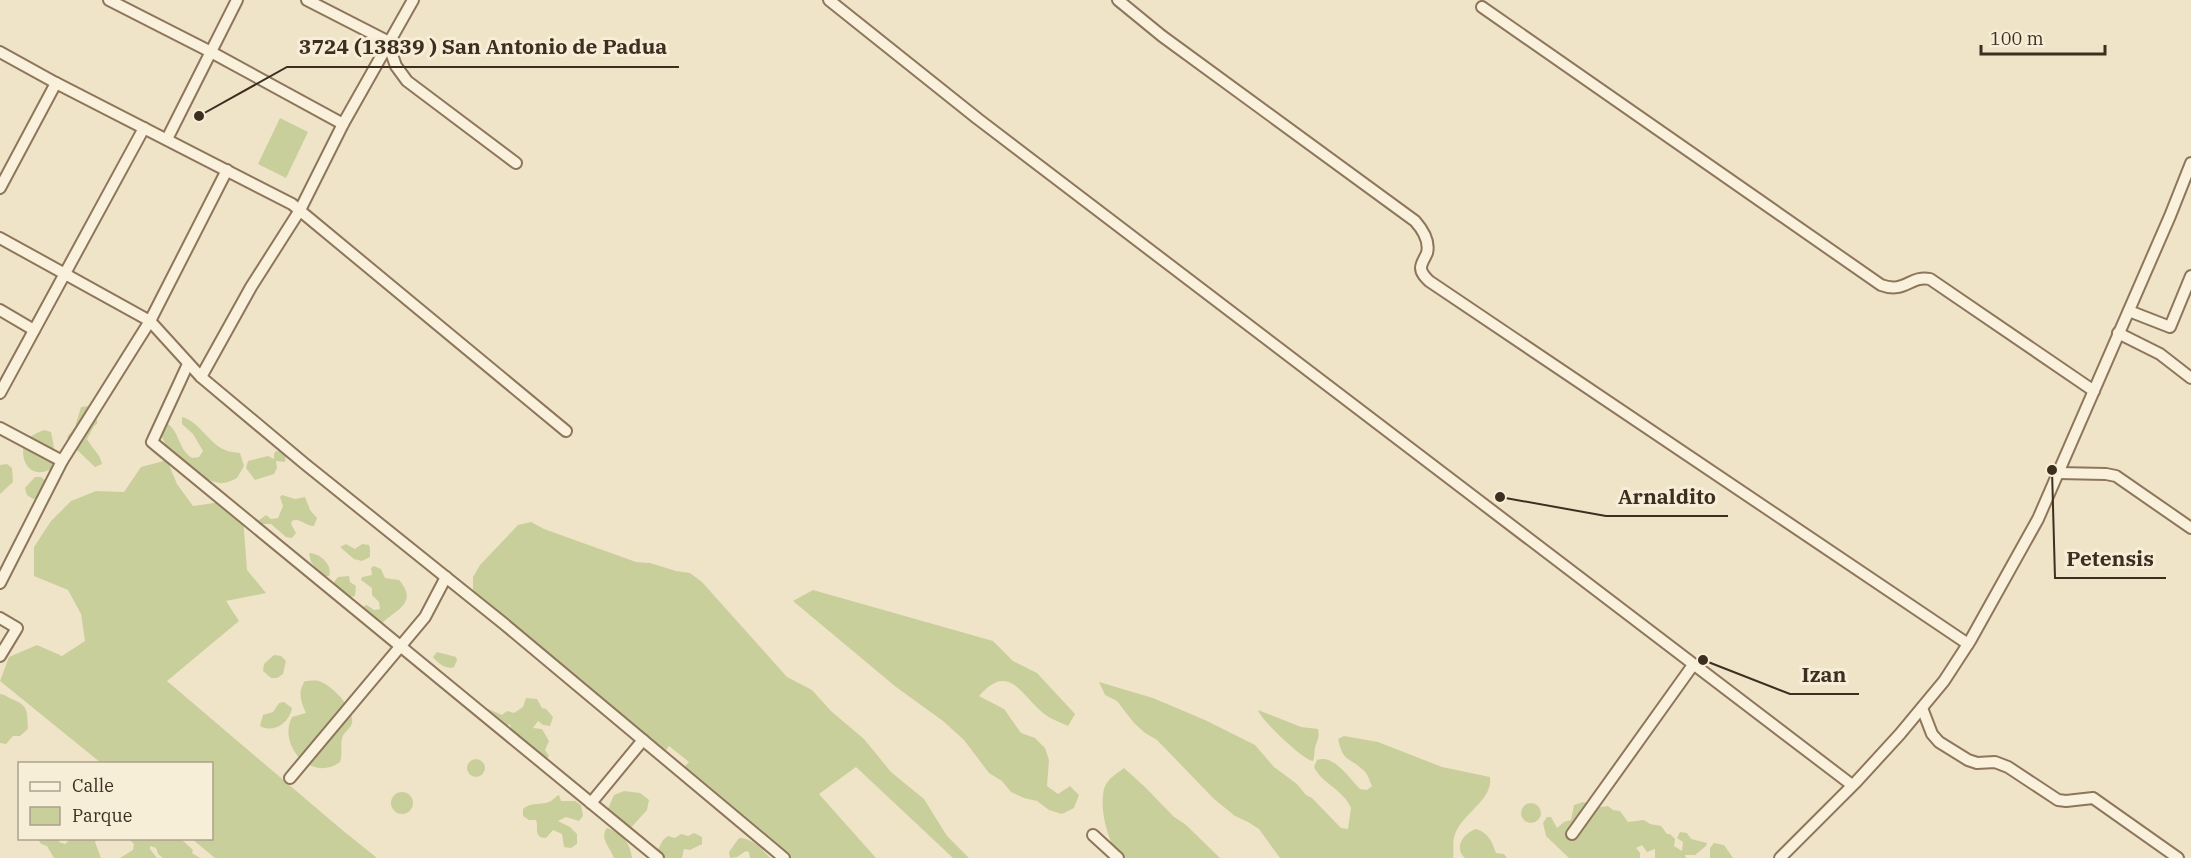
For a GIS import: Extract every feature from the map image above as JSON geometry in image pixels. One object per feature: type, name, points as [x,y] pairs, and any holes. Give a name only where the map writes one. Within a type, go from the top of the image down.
[{"type":"street","points":[[109,0],[211,52],[343,124]]},
{"type":"street","points":[[167,139],[237,0]]},
{"type":"street","points":[[307,0],[388,43],[396,66],[407,81],[516,163]]},
{"type":"street","points":[[201,377],[251,287],[300,210],[343,124],[413,0]]},
{"type":"street","points":[[829,0],[978,119],[1852,785]]},
{"type":"street","points":[[1118,0],[1161,36],[1414,221],[1423,232],[1428,245],[1421,268],[1422,273],[1429,280],[1968,644]]},
{"type":"street","points":[[1482,7],[1881,285],[1890,289],[1899,288],[1923,278],[1930,279],[2094,391]]},
{"type":"street","points":[[0,52],[292,204],[566,431]]},
{"type":"street","points":[[0,188],[56,83]]},
{"type":"street","points":[[0,393],[144,128]]},
{"type":"street","points":[[1780,858],[1852,785],[1922,708],[1968,644],[2038,519],[2191,162]]},
{"type":"street","points":[[0,584],[62,461],[150,321],[227,170]]},
{"type":"street","points":[[0,238],[150,321],[201,377],[784,858]]},
{"type":"street","points":[[2129,311],[2170,327],[2191,276]]},
{"type":"street","points":[[0,310],[34,330]]},
{"type":"street","points":[[2118,333],[2160,354],[2191,378]]},
{"type":"street","points":[[189,364],[152,442],[658,858]]},
{"type":"street","points":[[0,428],[62,461]]},
{"type":"street","points":[[2058,473],[2116,476],[2191,528]]},
{"type":"street","points":[[290,778],[401,646],[433,604],[446,577]]},
{"type":"street","points":[[0,618],[17,628],[0,656]]},
{"type":"street","points":[[1572,834],[1693,665]]},
{"type":"street","points":[[1922,708],[1935,738],[1968,760],[1977,763],[1995,762],[2008,767],[2058,800],[2093,798],[2178,858]]},
{"type":"street","points":[[591,803],[643,740]]},
{"type":"street","points":[[1093,835],[1118,858]]},
{"type":"green space","points":[[280,118],[308,132],[286,178],[258,164]]},
{"type":"green space","points":[[88,406],[97,417],[97,424],[87,439],[101,460],[102,464],[95,467],[67,437],[75,427],[81,407]]},
{"type":"green space","points":[[182,417],[194,423],[219,447],[240,453],[244,466],[237,478],[225,483],[214,482],[193,471],[172,453],[161,434],[161,425],[168,424],[172,428],[184,450],[192,458],[199,457],[203,451],[193,434],[182,424]]},
{"type":"green space","points":[[44,430],[51,432],[54,459],[51,469],[36,472],[26,464],[24,446],[27,440]]},
{"type":"green space","points":[[276,451],[286,452],[285,462],[276,461],[277,468],[274,474],[255,480],[246,468],[248,461],[268,456],[274,459]]},
{"type":"green space","points":[[167,460],[177,484],[193,506],[221,502],[243,517],[247,570],[266,593],[226,601],[239,621],[167,681],[377,858],[215,858],[193,840],[213,840],[213,762],[100,762],[0,681],[9,657],[37,645],[62,656],[85,641],[81,614],[68,590],[34,576],[34,547],[51,521],[71,501],[96,491],[124,492],[141,467]]},
{"type":"green space","points":[[7,464],[12,468],[13,482],[0,494],[0,465]]},
{"type":"green space","points":[[35,477],[41,477],[47,482],[40,498],[33,499],[27,495],[25,488]]},
{"type":"green space","points":[[282,495],[295,499],[305,497],[310,510],[317,518],[314,526],[298,520],[292,521],[291,524],[296,533],[292,538],[286,537],[271,524],[261,524],[258,521],[266,515],[271,519],[278,518],[283,506],[280,497]]},
{"type":"green space","points":[[531,522],[544,529],[636,562],[650,563],[690,573],[702,582],[787,677],[812,690],[831,711],[864,739],[891,772],[924,799],[947,836],[969,858],[953,858],[856,767],[819,794],[876,858],[781,858],[682,769],[689,762],[669,746],[662,756],[546,652],[473,591],[473,577],[480,565],[518,525]]},
{"type":"green space","points":[[346,544],[355,549],[362,544],[369,545],[370,557],[362,561],[354,559],[340,547]]},
{"type":"green space","points":[[309,553],[325,560],[330,572],[329,576],[322,576],[311,562]]},
{"type":"green space","points":[[374,566],[381,569],[385,578],[399,580],[407,596],[402,607],[380,626],[360,611],[367,605],[374,610],[380,609],[379,602],[372,595],[372,588],[361,580],[362,577],[372,575],[371,568]]},
{"type":"green space","points":[[349,576],[350,582],[356,586],[355,596],[351,597],[337,588],[334,582],[338,577]]},
{"type":"green space","points":[[813,590],[993,641],[1013,661],[1037,673],[1075,714],[1068,726],[1046,715],[1021,690],[1006,681],[989,686],[979,696],[1004,709],[1021,733],[1035,738],[1045,748],[1049,760],[1047,786],[1058,794],[1070,786],[1079,795],[1074,808],[1062,814],[1049,810],[1037,801],[1011,792],[1002,781],[989,773],[964,740],[943,721],[896,687],[793,601]]},
{"type":"green space","points":[[437,652],[456,657],[454,667],[445,667],[437,662],[433,657]]},
{"type":"green space","points":[[274,655],[281,656],[286,661],[283,674],[277,678],[271,678],[263,671],[264,664]]},
{"type":"green space","points":[[305,681],[319,681],[330,687],[342,698],[352,717],[352,723],[341,742],[340,762],[329,767],[319,768],[309,765],[293,750],[289,739],[292,717],[306,713],[300,693]]},
{"type":"green space","points":[[1099,682],[1153,698],[1255,745],[1274,767],[1297,784],[1341,828],[1348,829],[1351,808],[1343,796],[1318,773],[1314,767],[1317,760],[1329,760],[1335,764],[1360,789],[1367,790],[1372,786],[1366,772],[1342,752],[1338,739],[1344,736],[1378,742],[1442,767],[1490,777],[1490,785],[1483,799],[1459,826],[1455,834],[1453,858],[1280,858],[1259,829],[1235,816],[1214,799],[1157,740],[1134,723],[1117,701],[1105,695]]},
{"type":"green space","points":[[0,694],[19,702],[27,714],[28,729],[20,736],[13,736],[6,744],[0,743]]},
{"type":"green space","points":[[526,698],[537,699],[542,708],[553,717],[550,726],[538,721],[533,728],[542,729],[549,741],[545,750],[549,756],[545,761],[512,733],[510,724],[504,728],[484,711],[486,708],[502,715],[507,711],[514,713],[523,707]]},
{"type":"green space","points":[[284,702],[292,708],[285,722],[271,729],[260,726],[263,715],[273,712],[279,703]]},
{"type":"green space","points":[[1258,710],[1301,727],[1318,729],[1313,761],[1283,739]]},
{"type":"green space","points":[[476,759],[482,762],[485,768],[482,774],[476,777],[470,774],[467,768],[470,762]]},
{"type":"green space","points":[[1124,768],[1220,858],[1120,858],[1106,825],[1103,797],[1107,782]]},
{"type":"green space","points":[[624,791],[640,793],[649,800],[647,810],[627,832],[607,811],[614,795]]},
{"type":"green space","points":[[402,792],[410,795],[413,803],[410,811],[402,814],[394,811],[391,803],[394,795]]},
{"type":"green space","points":[[559,795],[561,801],[575,801],[581,805],[583,816],[579,821],[566,817],[558,821],[570,827],[577,834],[577,844],[571,848],[564,847],[562,834],[553,830],[546,838],[539,836],[536,820],[529,820],[523,816],[523,809],[526,807],[551,801]]},
{"type":"green space","points":[[1583,802],[1601,807],[1608,806],[1620,811],[1628,822],[1644,820],[1661,826],[1675,839],[1674,846],[1682,851],[1683,842],[1677,838],[1680,832],[1687,833],[1691,839],[1707,843],[1706,846],[1695,855],[1685,855],[1686,858],[1655,858],[1655,849],[1647,852],[1642,845],[1636,848],[1640,853],[1640,858],[1569,858],[1546,836],[1543,823],[1547,817],[1551,817],[1557,828],[1571,820],[1574,805]]},
{"type":"green space","points":[[1527,803],[1535,803],[1541,809],[1541,817],[1535,823],[1527,823],[1521,817],[1521,809]]},
{"type":"green space","points":[[607,828],[624,839],[632,858],[614,858],[604,835]]},
{"type":"green space","points":[[1476,829],[1487,835],[1496,853],[1504,854],[1507,858],[1465,858],[1460,845],[1464,837]]},
{"type":"green space","points":[[694,833],[702,837],[702,844],[690,850],[684,849],[682,858],[661,858],[656,853],[668,836],[675,838],[681,834],[688,836]]},
{"type":"green space","points":[[739,838],[752,842],[770,858],[750,858],[749,852],[746,851],[737,857],[730,858],[729,852]]},
{"type":"green space","points":[[39,840],[60,840],[59,842],[65,844],[69,840],[96,840],[101,858],[54,858],[47,846],[41,844]]},
{"type":"green space","points":[[130,840],[182,840],[193,850],[192,853],[200,858],[163,858],[158,854],[156,848],[150,846],[157,858],[120,858],[133,850],[134,844]]},
{"type":"green space","points":[[1714,843],[1724,845],[1733,858],[1710,858],[1710,848]]},
{"type":"place","name":"3724 (13839 ) San Antonio de Padua","points":[[199,116]]},
{"type":"place","name":"Petensis","points":[[2052,470]]},
{"type":"place","name":"Arnaldito","points":[[1500,497]]},
{"type":"place","name":"Izan","points":[[1703,660]]}]
